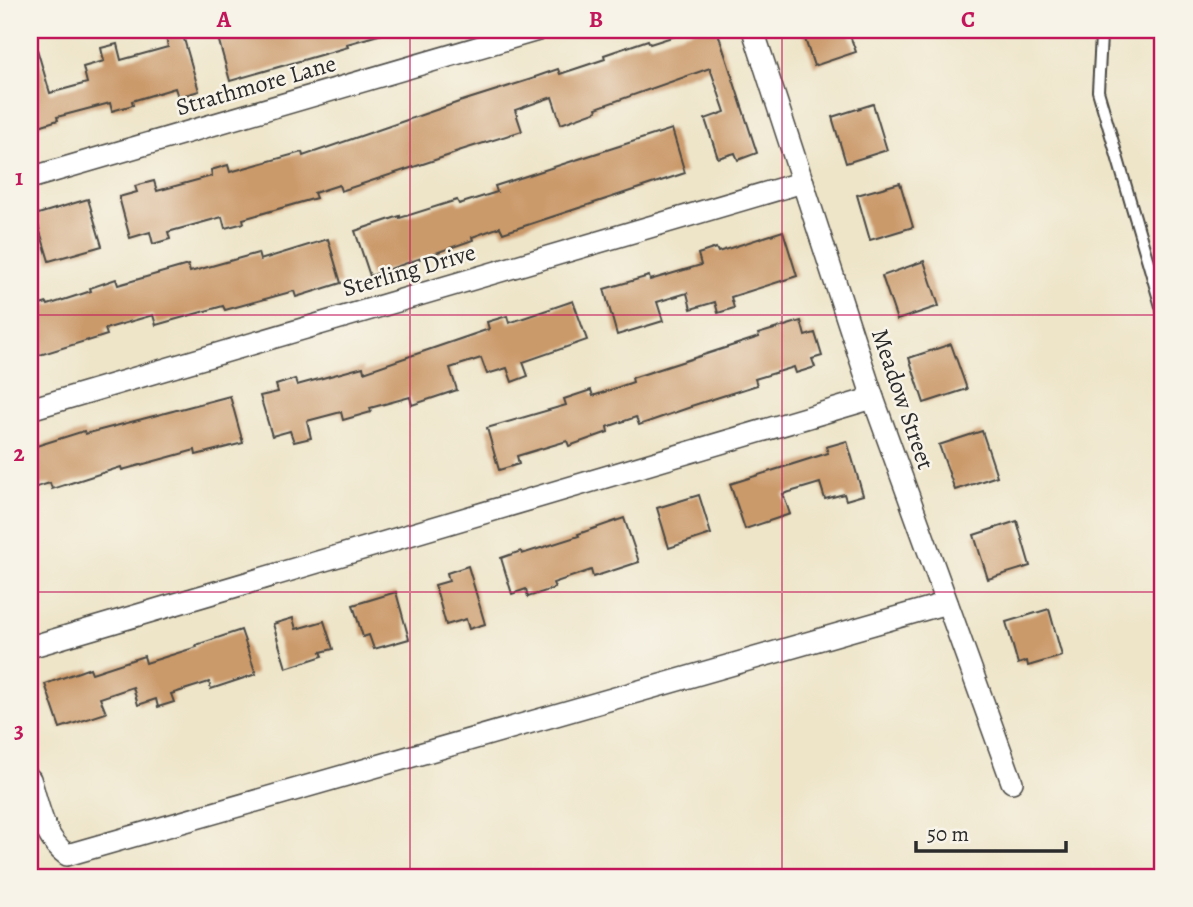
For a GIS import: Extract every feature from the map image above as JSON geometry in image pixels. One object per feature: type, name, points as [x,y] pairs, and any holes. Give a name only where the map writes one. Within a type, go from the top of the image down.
[{"type":"street","name":"Strathmore Lane","points":[[30,178],[538,30]]},
{"type":"street","name":"Meadow Street","points":[[753,30],[873,398],[1012,782]]},
{"type":"street","name":"Sterling Drive","points":[[30,409],[803,182]]},
{"type":"street","points":[[30,647],[873,398]]},
{"type":"street","points":[[30,779],[47,834],[67,855],[947,603]]},
{"type":"lane","points":[[1106,30],[1101,36],[1098,91],[1163,313]]},
{"type":"building","points":[[234,30],[381,30],[382,34],[347,44],[348,47],[230,81],[217,34]]},
{"type":"building","points":[[694,30],[717,30],[757,153],[738,160],[735,153],[718,158],[705,119],[725,112],[710,68],[596,108],[597,111],[561,124],[552,97],[515,110],[522,131],[341,191],[339,185],[314,193],[316,198],[243,219],[244,223],[225,228],[222,217],[168,232],[170,239],[153,244],[150,232],[130,238],[119,197],[137,192],[135,186],[154,181],[157,191],[212,176],[211,170],[228,165],[230,172],[302,152],[303,156],[558,69],[560,74],[605,59],[604,55],[648,40],[650,44]]},
{"type":"building","points":[[802,30],[848,30],[856,52],[814,66]]},
{"type":"building","points":[[182,32],[199,91],[178,97],[175,88],[132,101],[133,105],[112,111],[110,103],[57,117],[58,120],[39,126],[37,118],[30,120],[30,39],[34,39],[50,93],[87,83],[83,67],[104,61],[101,48],[117,44],[121,60],[168,47],[166,37]]},
{"type":"building","points":[[873,104],[887,150],[846,163],[832,117]]},
{"type":"building","points":[[672,129],[685,173],[503,233],[500,227],[472,237],[473,240],[370,276],[355,231],[457,200],[459,204],[497,192],[495,186]]},
{"type":"building","points":[[900,183],[913,227],[870,240],[857,195]]},
{"type":"building","points":[[88,199],[102,246],[49,261],[35,215]]},
{"type":"building","points":[[783,231],[797,276],[731,297],[734,308],[718,313],[715,302],[691,309],[687,293],[657,302],[663,321],[617,335],[604,289],[649,276],[650,280],[701,265],[698,254],[716,248],[718,252]]},
{"type":"building","points":[[328,239],[341,283],[296,297],[294,291],[225,310],[223,306],[156,325],[153,315],[105,329],[107,335],[30,358],[30,308],[91,291],[90,288],[116,279],[118,285],[188,265],[190,272],[258,253],[260,260]]},
{"type":"building","points":[[924,261],[939,306],[897,320],[882,276]]},
{"type":"building","points":[[573,301],[587,340],[523,362],[528,376],[512,382],[507,368],[487,374],[481,358],[450,368],[457,390],[412,405],[410,397],[370,408],[371,412],[343,420],[341,412],[307,421],[311,438],[294,442],[290,431],[272,436],[260,396],[278,392],[276,385],[295,379],[297,385],[363,367],[364,372],[489,329],[487,322],[507,316],[509,323]]},
{"type":"building","points":[[801,321],[805,336],[815,333],[822,356],[812,359],[815,367],[796,373],[794,367],[755,379],[757,385],[639,425],[636,417],[607,427],[608,432],[569,446],[567,441],[517,456],[519,464],[499,470],[487,428],[566,405],[564,399],[591,390],[593,396],[633,382],[632,378]]},
{"type":"building","points":[[951,344],[967,389],[924,403],[909,358]]},
{"type":"building","points":[[230,396],[243,443],[196,455],[195,450],[122,470],[121,467],[52,489],[50,483],[30,489],[30,448],[84,431],[85,434]]},
{"type":"building","points":[[982,431],[997,476],[955,490],[939,445]]},
{"type":"building","points":[[847,441],[863,495],[846,500],[844,494],[825,499],[820,483],[783,494],[790,514],[745,529],[730,484],[828,453],[826,447]]},
{"type":"building","points":[[699,495],[711,534],[669,548],[657,508]]},
{"type":"building","points":[[624,518],[639,562],[593,577],[591,570],[553,583],[555,588],[528,597],[526,589],[512,594],[501,558],[579,536],[578,534]]},
{"type":"building","points":[[1017,521],[1030,566],[988,579],[974,535]]},
{"type":"building","points":[[468,566],[485,624],[469,629],[466,619],[446,625],[435,585],[449,581],[447,573]]},
{"type":"building","points":[[396,592],[409,639],[374,649],[369,635],[363,637],[353,605]]},
{"type":"building","points":[[1049,609],[1062,656],[1028,666],[1027,661],[1018,664],[1006,622]]},
{"type":"building","points":[[293,618],[296,629],[324,621],[333,649],[321,652],[323,656],[286,668],[273,624]]},
{"type":"building","points":[[241,630],[256,674],[211,689],[209,682],[171,694],[174,702],[158,707],[156,699],[138,705],[133,687],[100,698],[106,713],[60,728],[45,684],[90,668],[92,673],[144,656],[146,663]]}]
